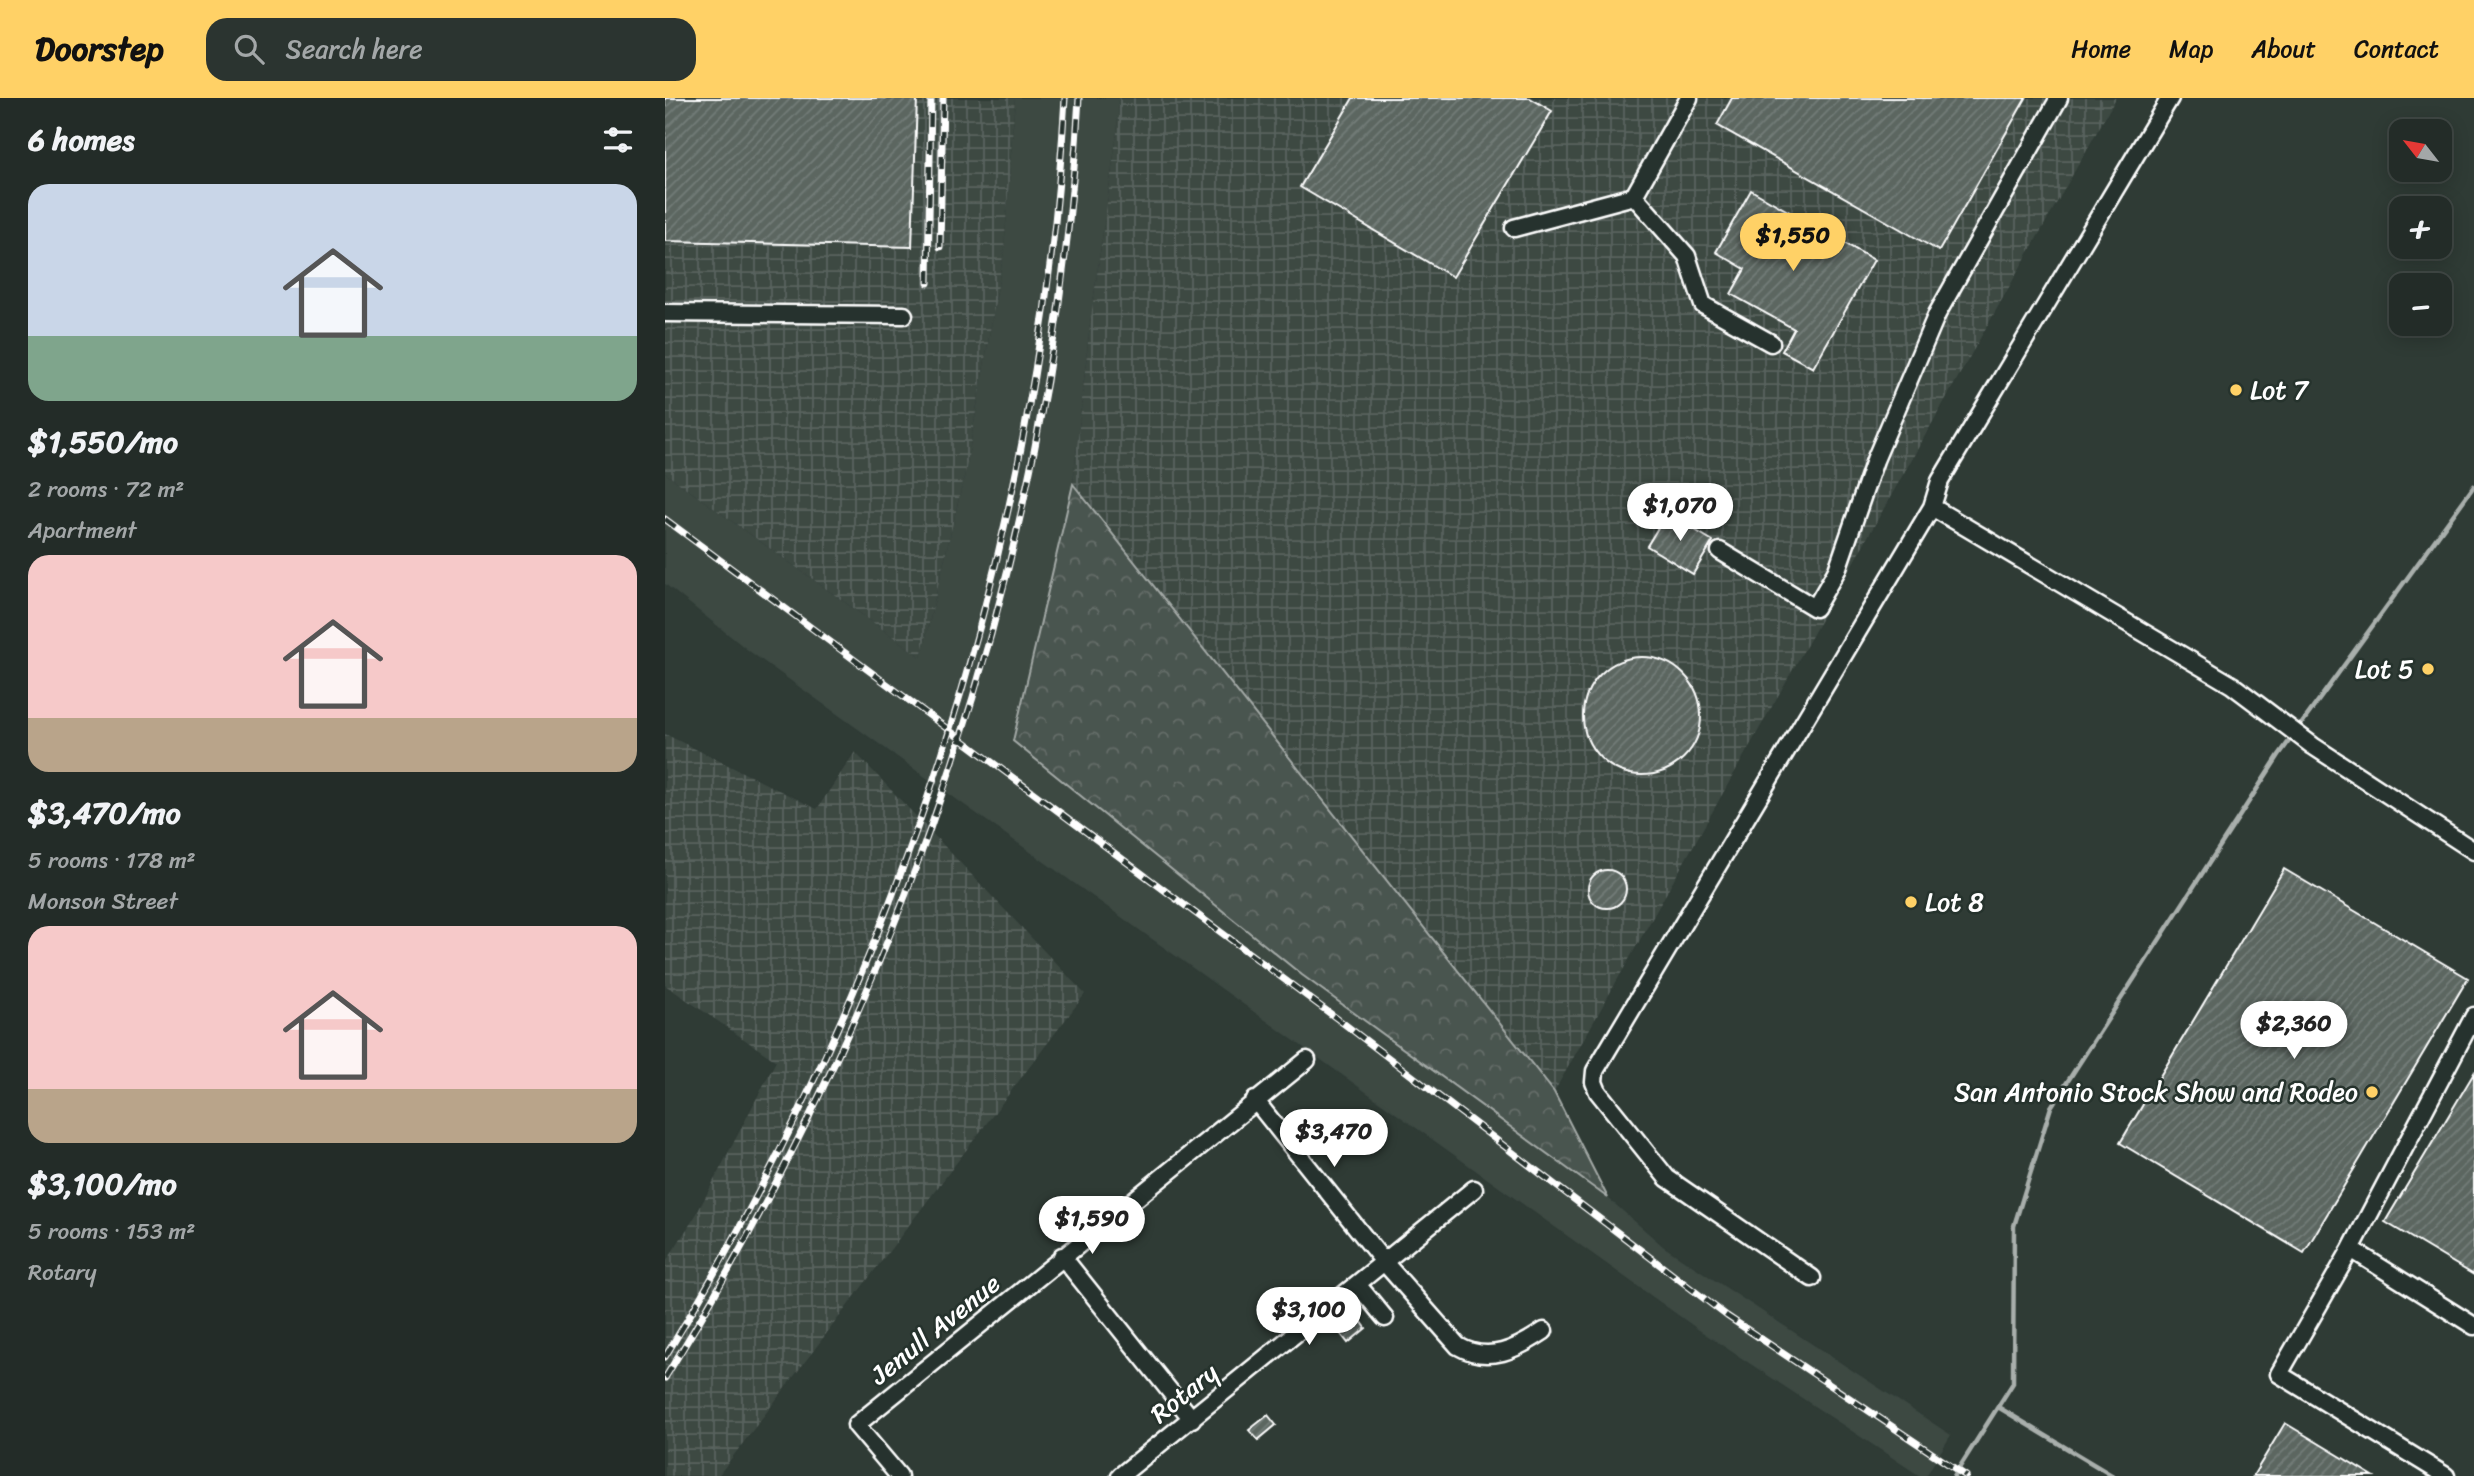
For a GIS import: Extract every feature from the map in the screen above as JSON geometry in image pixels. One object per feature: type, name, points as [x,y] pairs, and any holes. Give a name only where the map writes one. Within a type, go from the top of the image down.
[{"type":"street","points":[[1514,228],[1634,197],[1689,98]]},
{"type":"street","points":[[1720,551],[1815,608],[1837,570],[1875,460],[1932,323],[2059,98]]},
{"type":"street","points":[[1812,1278],[1667,1178],[1598,1092],[1594,1082],[1595,1071],[1932,507],[1940,481],[2169,98]]},
{"type":"street","points":[[1634,197],[1687,256],[1703,305],[1771,343]]},
{"type":"street","points":[[665,313],[904,315]]},
{"type":"street","points":[[1932,507],[2232,685],[2313,746],[2474,850]]},
{"type":"street","points":[[2446,1476],[2279,1374],[2351,1249],[2474,1016]]},
{"type":"street","name":"Jenull Avenue","points":[[899,1476],[856,1425],[1307,1060]]},
{"type":"street","points":[[1255,1100],[1384,1262],[1458,1346],[1472,1354],[1494,1355],[1520,1347],[1544,1331]]},
{"type":"street","name":"Rotary","points":[[1120,1476],[1192,1419],[1215,1410],[1357,1284],[1474,1189]]},
{"type":"street","points":[[2351,1249],[2474,1326]]},
{"type":"street","points":[[1062,1256],[1192,1419]]},
{"type":"street","points":[[1357,1284],[1385,1318]]},
{"type":"shaded area","points":[[665,98],[1015,98],[1004,251],[966,469],[921,657],[665,473]]},
{"type":"shaded area","points":[[1015,98],[1119,98],[1117,133],[1090,324],[1073,484],[1013,741],[1302,975],[1608,1198],[1664,1247],[1951,1435],[1926,1476],[1920,1476],[1699,1330],[749,651],[665,584],[665,473],[921,657],[966,469],[1004,251]]},
{"type":"shaded area","points":[[1119,98],[2116,98],[1554,1092],[1073,484],[1090,324],[1117,133]]},
{"type":"shaded area","points":[[665,734],[817,809],[855,752],[1085,994],[718,1476],[665,1476],[665,1263],[696,1215],[776,1061],[665,985]]},
{"type":"green space","points":[[1073,484],[1554,1092],[1608,1198],[1302,975],[1013,741]]},
{"type":"building","points":[[665,98],[917,98],[912,247],[665,241]]},
{"type":"building","points":[[1353,98],[1530,98],[1552,111],[1453,277],[1300,187]]},
{"type":"building","points":[[1732,98],[2026,98],[1939,251],[1717,125]]},
{"type":"building","points":[[1751,190],[1874,260],[1813,368],[1782,351],[1794,329],[1731,294],[1745,269],[1716,252]]},
{"type":"building","points":[[1667,513],[1713,541],[1693,574],[1647,546]]},
{"type":"building","points":[[1642,657],[1675,667],[1691,683],[1701,716],[1691,749],[1675,765],[1642,775],[1609,765],[1593,749],[1583,716],[1593,683],[1609,667]]},
{"type":"building","points":[[2284,869],[2468,978],[2304,1253],[2120,1143]]},
{"type":"building","points":[[1607,870],[1621,875],[1626,889],[1621,903],[1607,908],[1593,903],[1588,889],[1593,875]]},
{"type":"building","points":[[2474,1073],[2474,1275],[2385,1222]]},
{"type":"building","points":[[1359,1318],[1366,1328],[1348,1343],[1340,1333]]},
{"type":"building","points":[[1268,1415],[1276,1425],[1258,1440],[1249,1430]]},
{"type":"building","points":[[2285,1423],[2373,1476],[2253,1476]]},
{"type":"waterway","points":[[1954,1476],[2013,1383],[2014,1226],[2051,1107],[2279,755],[2474,486]]},
{"type":"waterway","points":[[1998,1407],[2113,1476]]},
{"type":"railway","points":[[928,283],[931,98]]},
{"type":"railway","points":[[940,247],[943,98]]},
{"type":"railway","points":[[665,1357],[748,1212],[822,1063],[887,909],[943,752],[989,592],[1025,429],[1050,264],[1065,98]]},
{"type":"railway","points":[[665,1378],[751,1231],[827,1079],[895,923],[952,764],[1000,601],[1037,436],[1064,268],[1079,98]]},
{"type":"railway","points":[[665,519],[1343,1023],[1727,1316],[1966,1476]]},
{"type":"place","name":"Lot 7","points":[[2236,390]]},
{"type":"place","name":"Lot 5","points":[[2428,669]]},
{"type":"place","name":"Lot 8","points":[[1911,902]]},
{"type":"place","name":"San Antonio Stock Show and Rodeo","points":[[2372,1092]]}]
